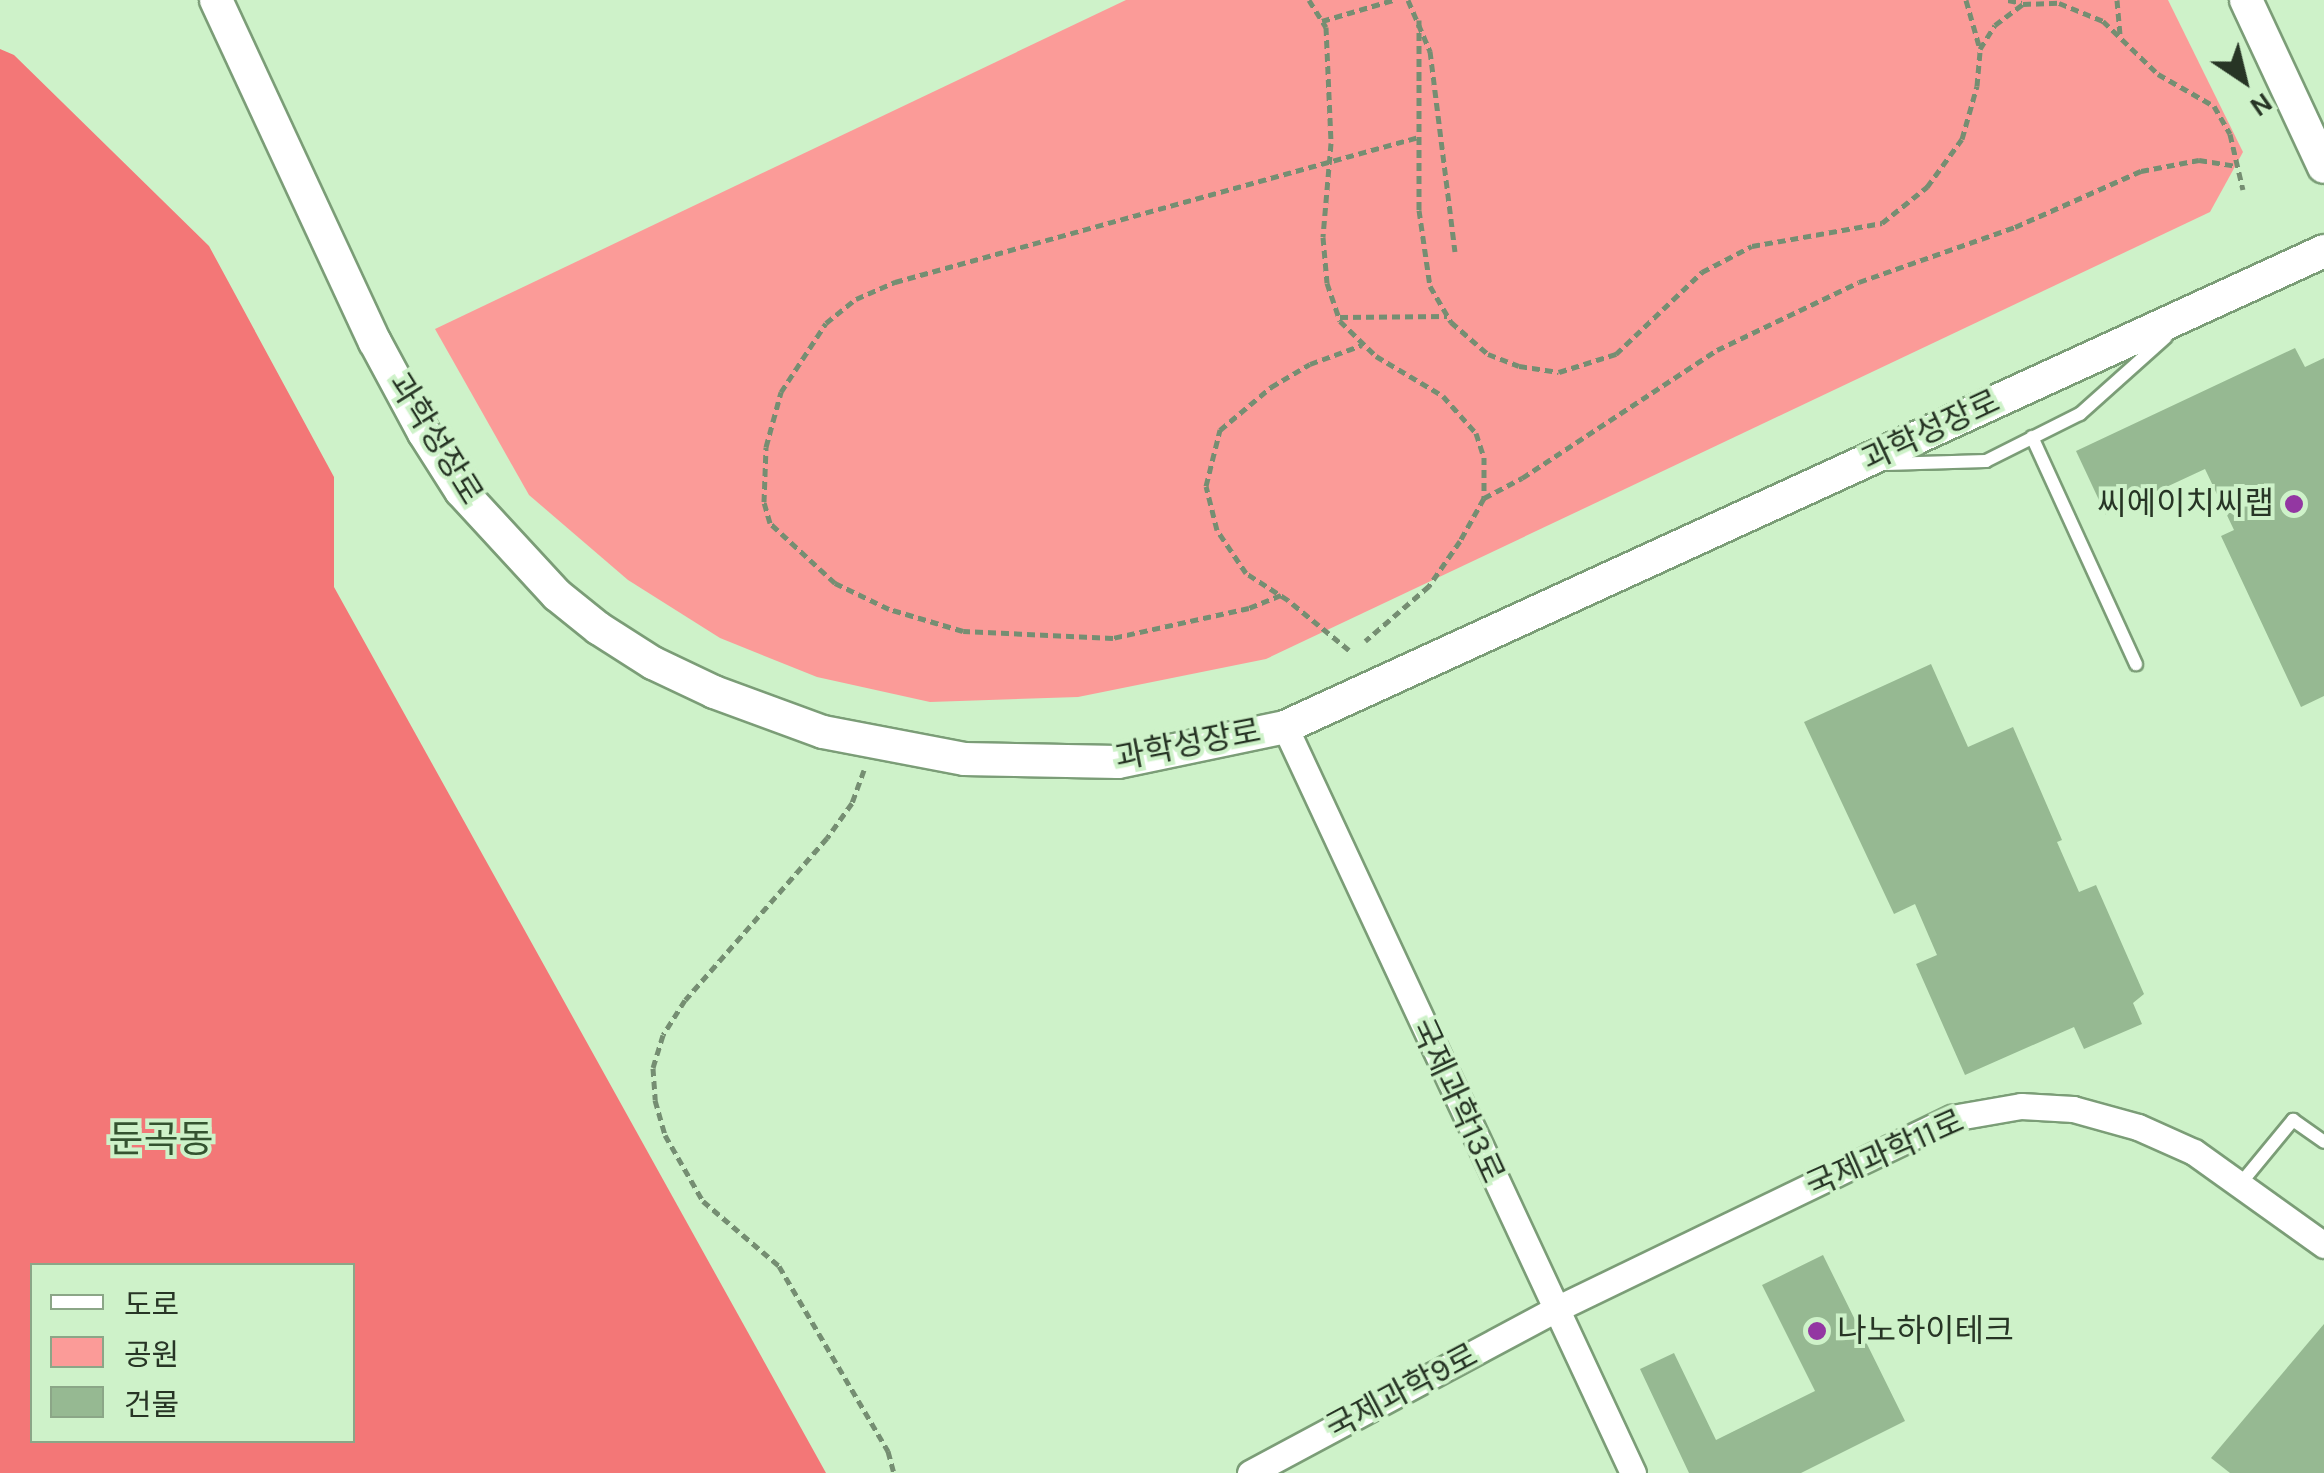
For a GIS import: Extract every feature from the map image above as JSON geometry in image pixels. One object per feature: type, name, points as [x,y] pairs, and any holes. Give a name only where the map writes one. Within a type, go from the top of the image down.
[{"type":"street","name":"과학성장로","points":[[216,0],[375,342],[461,491],[557,595],[598,628],[653,663],[767,714],[874,744],[964,759],[1118,762],[1285,727],[2324,251]]},
{"type":"street","points":[[2246,0],[2324,167]]},
{"type":"street","name":"국제과학13로","points":[[1285,727],[1633,1473]]},
{"type":"street","name":"국제과학11로","points":[[1554,1310],[1952,1118],[2021,1106],[2073,1109],[2152,1133],[2194,1152],[2324,1245]]},
{"type":"street","name":"국제과학9로","points":[[1250,1473],[1554,1310]]},
{"type":"lane","points":[[1858,465],[1986,460],[2080,414],[2198,309]]},
{"type":"lane","points":[[2032,437],[2136,664]]},
{"type":"lane","points":[[2241,1183],[2294,1120],[2324,1142]]},
{"type":"path","points":[[1309,0],[1326,28],[1331,143],[1323,237],[1327,284],[1339,317],[1362,345],[1443,396],[1476,433],[1484,457],[1484,498]]},
{"type":"path","points":[[1322,21],[1393,0]]},
{"type":"path","points":[[1408,0],[1430,52],[1455,251]]},
{"type":"path","points":[[1418,20],[1422,252],[1430,286],[1447,316],[1476,346],[1519,366],[1560,372],[1616,354],[1702,272],[1752,246],[1882,222],[1928,187],[1962,140],[1977,86],[1980,50],[1966,0]]},
{"type":"path","points":[[2008,0],[2023,4],[2059,2],[2103,21],[2158,74],[2214,106],[2230,134],[2243,190]]},
{"type":"path","points":[[1980,50],[1996,25],[2034,0]]},
{"type":"path","points":[[2116,0],[2120,37]]},
{"type":"path","points":[[1281,596],[1249,608],[1113,638],[998,636],[928,623],[835,583],[780,537],[770,523],[764,502],[766,447],[781,392],[826,322],[856,299],[895,282],[1419,137]]},
{"type":"path","points":[[1365,641],[1429,586],[1484,498],[1522,478],[1717,350],[1859,282],[2016,227],[2141,171],[2198,160],[2235,166]]},
{"type":"path","points":[[1339,317],[1447,316]]},
{"type":"path","points":[[1349,650],[1246,572],[1217,530],[1206,486],[1220,430],[1271,387],[1310,364],[1362,345]]},
{"type":"path","points":[[874,744],[852,803],[828,838],[684,1000],[663,1035],[652,1068],[655,1100],[665,1135],[703,1201],[778,1266],[888,1451],[894,1473]]},
{"type":"green space","points":[[1126,0],[2168,0],[2243,152],[2210,212],[1266,659],[1078,697],[930,702],[817,677],[720,638],[628,580],[529,495],[435,329]]},
{"type":"shaded area","points":[[0,49],[14,55],[209,246],[334,477],[334,587],[826,1473],[0,1473]]},
{"type":"building","points":[[2295,348],[2305,367],[2324,358],[2324,696],[2301,707],[2221,536],[2234,530],[2205,469],[2106,515],[2076,451]]},
{"type":"building","points":[[1931,664],[1968,747],[2013,727],[2062,840],[2057,842],[2079,892],[2096,885],[2144,994],[2133,1003],[2142,1024],[2084,1049],[2074,1027],[1965,1075],[1916,964],[1937,955],[1915,904],[1894,914],[1804,722]]},
{"type":"building","points":[[1823,1255],[1905,1421],[1801,1473],[1689,1473],[1640,1369],[1674,1353],[1716,1440],[1815,1391],[1762,1285]]},
{"type":"building","points":[[2324,1324],[2324,1473],[2230,1473],[2211,1458]]},
{"type":"place","name":"씨에이치씨랩","points":[[2294,504]]},
{"type":"place","name":"나노하이테크","points":[[1817,1331]]},
{"type":"district","name":"둔곡동","points":[[161,1140]]}]
